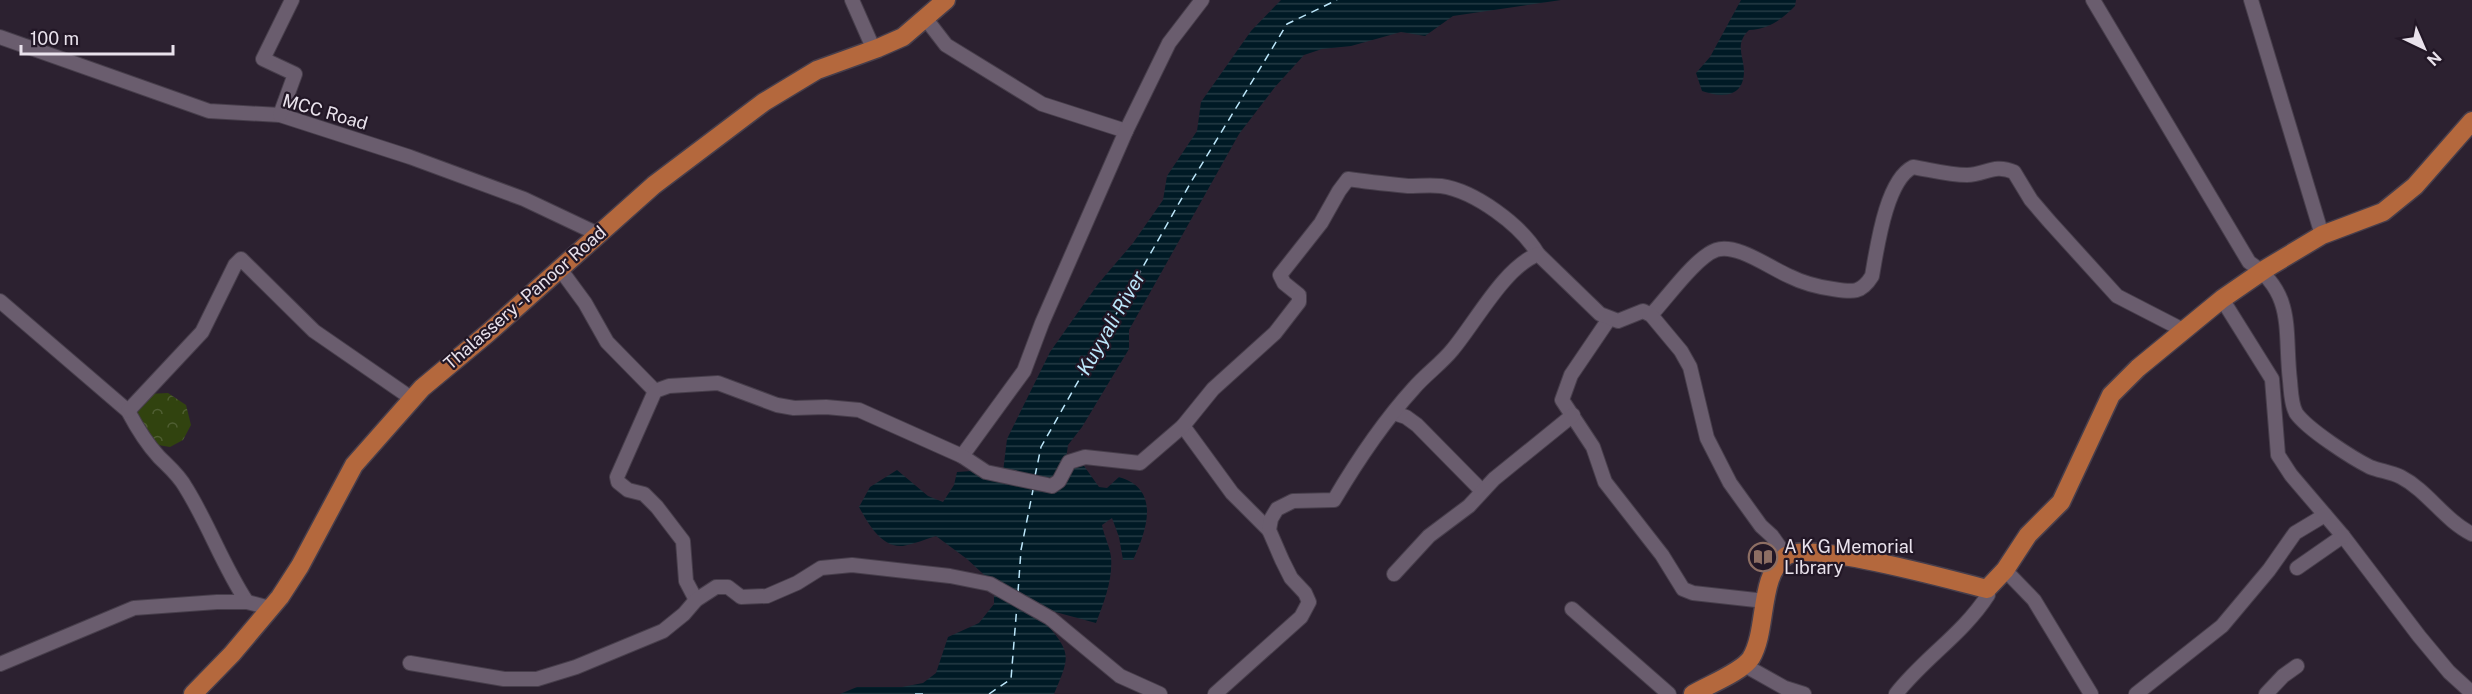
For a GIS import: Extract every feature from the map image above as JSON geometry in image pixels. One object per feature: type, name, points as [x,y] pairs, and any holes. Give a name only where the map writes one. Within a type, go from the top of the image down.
[{"type":"main road","name":"Thalassery - Panoor Road","points":[[193,694],[232,654],[270,608],[300,566],[354,465],[411,398],[654,184],[764,102],[817,70],[903,37],[946,0]]},
{"type":"main road","points":[[1694,694],[1744,665],[1751,658],[1760,634],[1765,601],[1773,572],[1786,556],[1798,553],[1835,555],[1886,564],[1987,589],[2005,570],[2028,536],[2061,502],[2111,395],[2138,368],[2222,299],[2262,271],[2322,236],[2384,212],[2415,186],[2472,121]]},
{"type":"street","points":[[280,115],[295,74],[263,59],[292,0]]},
{"type":"street","points":[[852,0],[874,50]]},
{"type":"street","points":[[962,456],[1024,371],[1042,323],[1126,131],[1170,43],[1202,0]]},
{"type":"street","points":[[2093,0],[2249,262],[2262,271],[2275,286],[2286,313],[2287,356],[2296,412],[2307,426],[2370,467],[2400,477],[2420,490],[2448,519],[2472,534]]},
{"type":"street","points":[[2251,0],[2322,236]]},
{"type":"street","points":[[926,19],[946,45],[1042,104],[1126,131]]},
{"type":"street","name":"MCC Road","points":[[0,37],[209,111],[280,115],[410,157],[524,199],[598,234]]},
{"type":"street","points":[[1651,315],[1704,255],[1719,249],[1732,249],[1790,277],[1816,286],[1854,293],[1866,287],[1872,276],[1890,199],[1905,171],[1913,167],[1969,175],[2000,168],[2014,172],[2031,200],[2117,296],[2185,331]]},
{"type":"street","points":[[696,600],[686,581],[683,541],[644,494],[628,490],[618,482],[617,477],[655,392],[669,386],[718,383],[777,405],[794,408],[826,406],[859,410],[962,456],[986,472],[1052,486],[1059,481],[1069,462],[1085,457],[1140,463],[1183,426],[1213,388],[1275,333],[1299,302],[1299,295],[1284,283],[1280,275],[1321,223],[1348,179],[1410,186],[1441,186],[1461,191],[1506,217],[1522,232],[1538,254],[1600,314],[1618,321],[1643,311],[1651,315],[1682,351],[1690,367],[1707,438],[1730,483],[1786,556]]},
{"type":"street","points":[[1269,530],[1271,519],[1277,508],[1293,501],[1334,500],[1353,468],[1414,388],[1452,351],[1496,292],[1526,259],[1538,254]]},
{"type":"street","points":[[128,411],[202,332],[235,265],[241,259],[314,331],[411,398]]},
{"type":"street","points":[[560,269],[585,303],[607,342],[655,392]]},
{"type":"street","points":[[2222,299],[2272,379],[2278,455],[2291,475],[2343,536],[2419,636],[2449,672],[2472,693]]},
{"type":"street","points":[[0,301],[128,411],[140,433],[160,458],[174,470],[187,488],[228,572],[247,602]]},
{"type":"street","points":[[1609,319],[1590,345],[1566,387],[1562,400],[1593,447],[1605,482],[1662,555],[1683,589],[1693,593],[1765,601]]},
{"type":"street","points":[[1395,413],[1417,425],[1482,491]]},
{"type":"street","points":[[1394,574],[1429,536],[1469,506],[1482,491],[1573,415]]},
{"type":"street","points":[[1183,426],[1232,493],[1269,530],[1290,578],[1305,593],[1309,602],[1301,617],[1215,694]]},
{"type":"street","points":[[2136,694],[2222,626],[2269,570],[2295,533],[2325,515]]},
{"type":"street","points":[[2297,568],[2343,536]]},
{"type":"street","points":[[410,663],[504,679],[537,679],[576,667],[663,631],[684,614],[696,600],[716,587],[728,587],[741,597],[766,596],[797,584],[821,568],[852,565],[950,576],[990,584],[1050,618],[1120,676],[1160,694]]},
{"type":"street","points":[[2005,570],[2034,600],[2091,694]]},
{"type":"street","points":[[1896,694],[1918,668],[1948,643],[1979,610],[1988,595],[1987,589]]},
{"type":"street","points":[[0,664],[134,608],[247,602],[270,608]]},
{"type":"street","points":[[1572,609],[1670,694]]},
{"type":"street","points":[[1744,665],[1785,688],[1804,694]]},
{"type":"street","points":[[2266,694],[2283,675],[2297,666]]},
{"type":"green space","points":[[168,393],[186,405],[191,425],[183,440],[170,447],[152,444],[141,427],[136,409],[147,394]]},
{"type":"water","name":"Kuyyali River","points":[[1281,0],[1561,0],[1453,16],[1425,36],[1401,32],[1351,46],[1322,49],[1304,55],[1275,87],[1239,134],[1129,330],[1129,349],[1082,427],[1068,445],[1066,459],[1054,481],[1003,472],[1007,439],[1050,352],[1098,284],[1133,243],[1163,200],[1167,176],[1197,131],[1201,102],[1251,31]]},
{"type":"water","points":[[1741,0],[1796,0],[1795,6],[1780,19],[1769,26],[1749,30],[1744,35],[1741,45],[1743,80],[1736,91],[1717,95],[1702,91],[1696,73],[1710,57]]},
{"type":"water","points":[[1084,466],[1099,487],[1107,488],[1119,477],[1132,483],[1141,491],[1146,501],[1146,524],[1133,560],[1123,560],[1119,537],[1112,518],[1102,525],[1110,553],[1111,574],[1096,623],[1048,610],[1045,622],[1060,641],[1066,656],[1054,694],[840,694],[857,687],[902,687],[923,683],[936,673],[948,637],[979,623],[994,604],[994,584],[967,559],[936,536],[903,546],[895,546],[882,539],[871,527],[859,507],[870,487],[897,470],[928,496],[943,502],[954,485],[957,472],[972,471],[1054,490],[1071,468]]},
{"type":"ferry route","points":[[1035,476],[1041,447],[1191,182],[1287,24],[1337,0]]},
{"type":"ferry route","points":[[1018,592],[1021,550],[1033,490]]},
{"type":"ferry route","points":[[989,694],[1011,679],[1017,605]]},
{"type":"ferry route","points":[[915,694],[924,694]]},
{"type":"place","name":"A K G Memorial Library","points":[[1763,557]]}]
